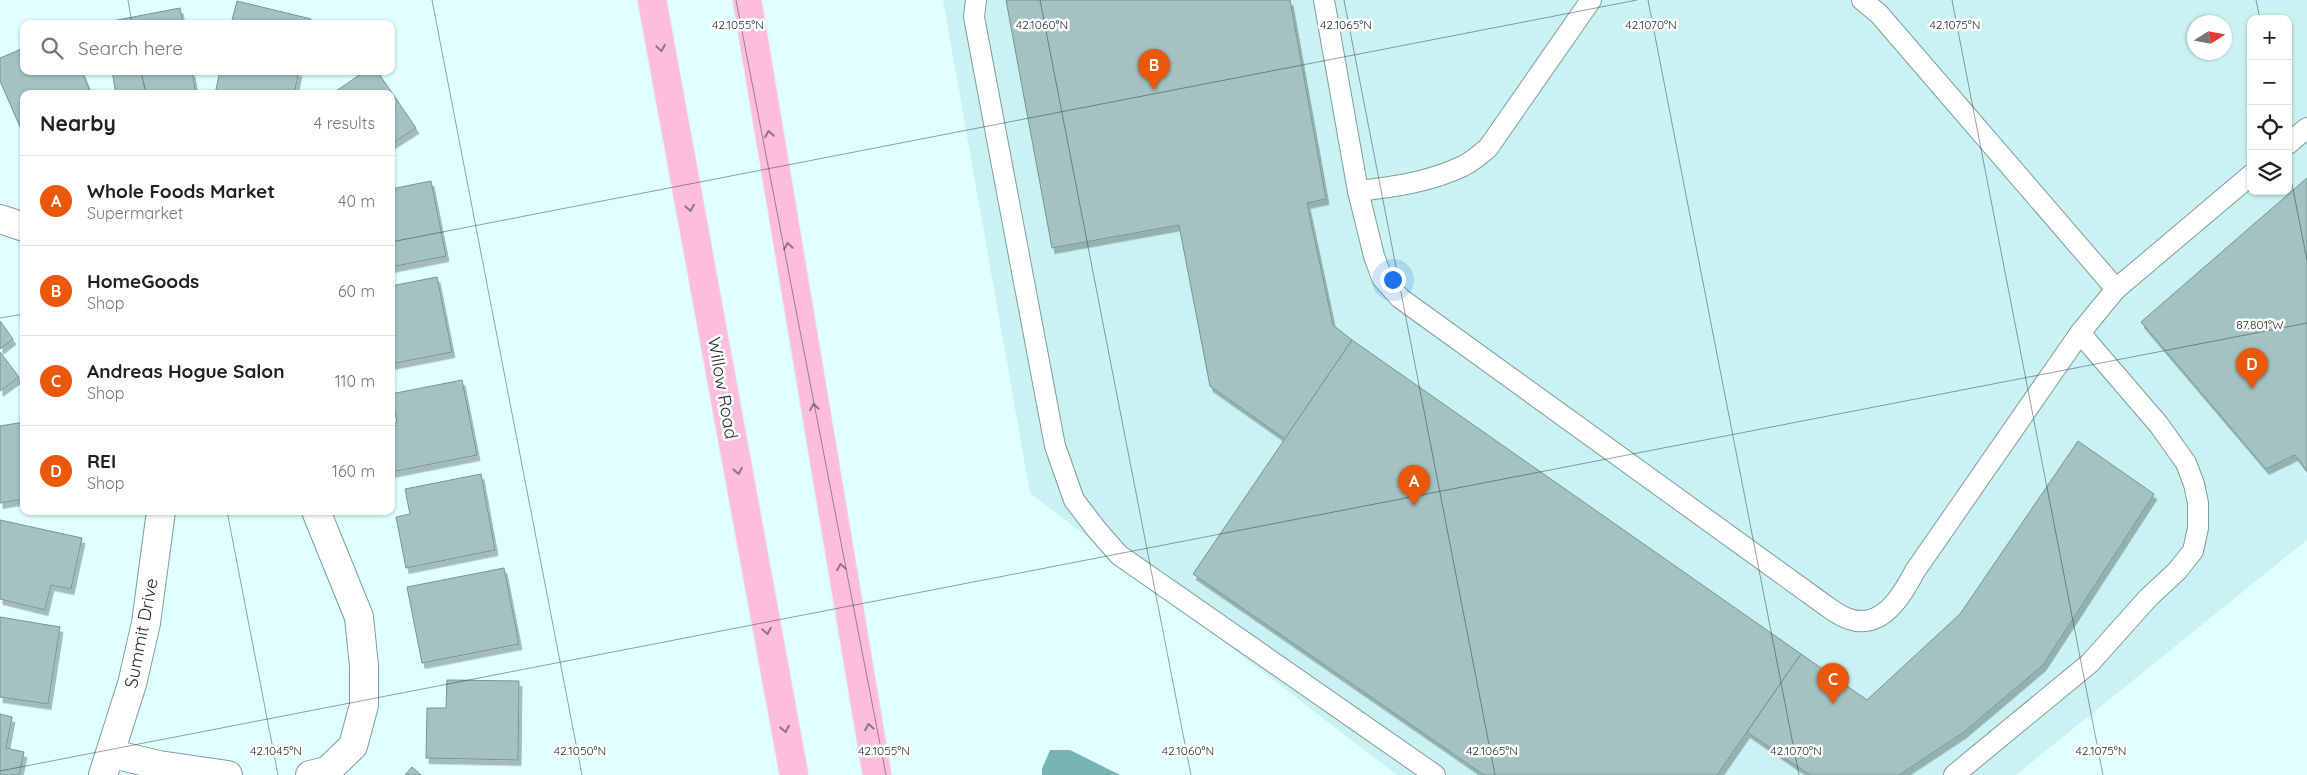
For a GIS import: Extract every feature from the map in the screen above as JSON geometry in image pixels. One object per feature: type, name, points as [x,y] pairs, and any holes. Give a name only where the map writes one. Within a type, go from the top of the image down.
[{"type":"main road","name":"Willow Road","points":[[652,0],[794,775]]},
{"type":"main road","points":[[747,0],[877,775]]},
{"type":"street","points":[[0,219],[20,226]]},
{"type":"street","name":"Summit Drive","points":[[160,515],[146,623],[108,764],[159,765],[228,775]]},
{"type":"street","points":[[310,775],[327,771],[353,746],[364,705],[364,666],[359,617],[318,515]]},
{"type":"lane","points":[[976,0],[974,17],[1055,446],[1074,500],[1097,530],[1119,554],[1435,775]]},
{"type":"lane","points":[[1324,0],[1358,191],[1374,256],[1382,278],[1400,298],[1825,605],[1848,619],[1863,621],[1880,617],[1902,595],[1915,572],[2080,333],[2116,289],[2247,178]]},
{"type":"lane","points":[[1358,191],[1403,186],[1438,175],[1465,166],[1488,148],[1591,0]]},
{"type":"lane","points":[[1862,0],[1879,14],[2116,289]]},
{"type":"lane","points":[[2292,141],[2307,128]]},
{"type":"lane","points":[[1954,775],[2090,663],[2148,598],[2177,571],[2192,551],[2198,528],[2198,503],[2194,484],[2186,463],[2159,425],[2080,333]]},
{"type":"shaded area","points":[[943,0],[2307,0],[2307,540],[2016,775],[1397,775],[1030,493]]},
{"type":"shaded area","points":[[1050,750],[1070,750],[1120,775],[1042,775],[1042,769]]},
{"type":"building","points":[[1006,0],[1290,0],[1326,199],[1307,203],[1333,325],[1352,340],[1285,439],[1210,386],[1179,225],[1052,248]]},
{"type":"building","points":[[237,1],[311,19],[311,20],[232,20]]},
{"type":"building","points":[[180,8],[182,20],[118,20]]},
{"type":"building","points":[[20,50],[20,75],[84,75],[89,90],[20,90],[20,127],[0,81],[0,58]]},
{"type":"building","points":[[113,75],[193,75],[195,90],[144,90],[115,90]]},
{"type":"building","points":[[219,75],[298,75],[295,90],[216,90]]},
{"type":"building","points":[[359,75],[380,75],[390,90],[338,90]]},
{"type":"building","points":[[395,97],[416,128],[395,141]]},
{"type":"building","points":[[2307,178],[2307,471],[2295,455],[2266,469],[2141,322],[2287,195],[2292,195],[2292,191]]},
{"type":"building","points":[[431,181],[446,256],[395,266],[395,188]]},
{"type":"building","points":[[437,277],[452,352],[395,363],[395,285]]},
{"type":"building","points":[[0,321],[13,339],[0,349]]},
{"type":"building","points":[[1352,340],[1801,654],[1717,775],[1484,775],[1193,574]]},
{"type":"building","points":[[0,352],[19,377],[0,391]]},
{"type":"building","points":[[462,380],[477,455],[395,471],[395,422],[397,422],[395,393]]},
{"type":"building","points":[[20,423],[20,500],[0,503],[0,426]]},
{"type":"building","points":[[2078,441],[2154,494],[2043,665],[1964,732],[1899,775],[1810,775],[1747,732],[1801,654],[1867,700],[1960,614]]},
{"type":"building","points":[[481,474],[495,550],[406,568],[396,517],[410,514],[405,489]]},
{"type":"building","points":[[0,520],[82,538],[71,589],[51,585],[45,610],[0,599]]},
{"type":"building","points":[[504,568],[519,644],[422,663],[407,587]]},
{"type":"building","points":[[0,617],[60,627],[48,704],[0,697]]},
{"type":"building","points":[[447,680],[519,681],[518,760],[426,758],[427,708],[446,708]]},
{"type":"building","points":[[0,714],[12,717],[6,748],[24,752],[19,775],[0,775]]},
{"type":"building","points":[[412,767],[421,775],[405,775]]},
{"type":"place","name":"HomeGoods","points":[[1154,90]]},
{"type":"place","name":"REI","points":[[2252,389]]},
{"type":"place","name":"Whole Foods Market","points":[[1414,506]]},
{"type":"place","name":"Andreas Hogue Salon","points":[[1833,704]]}]
